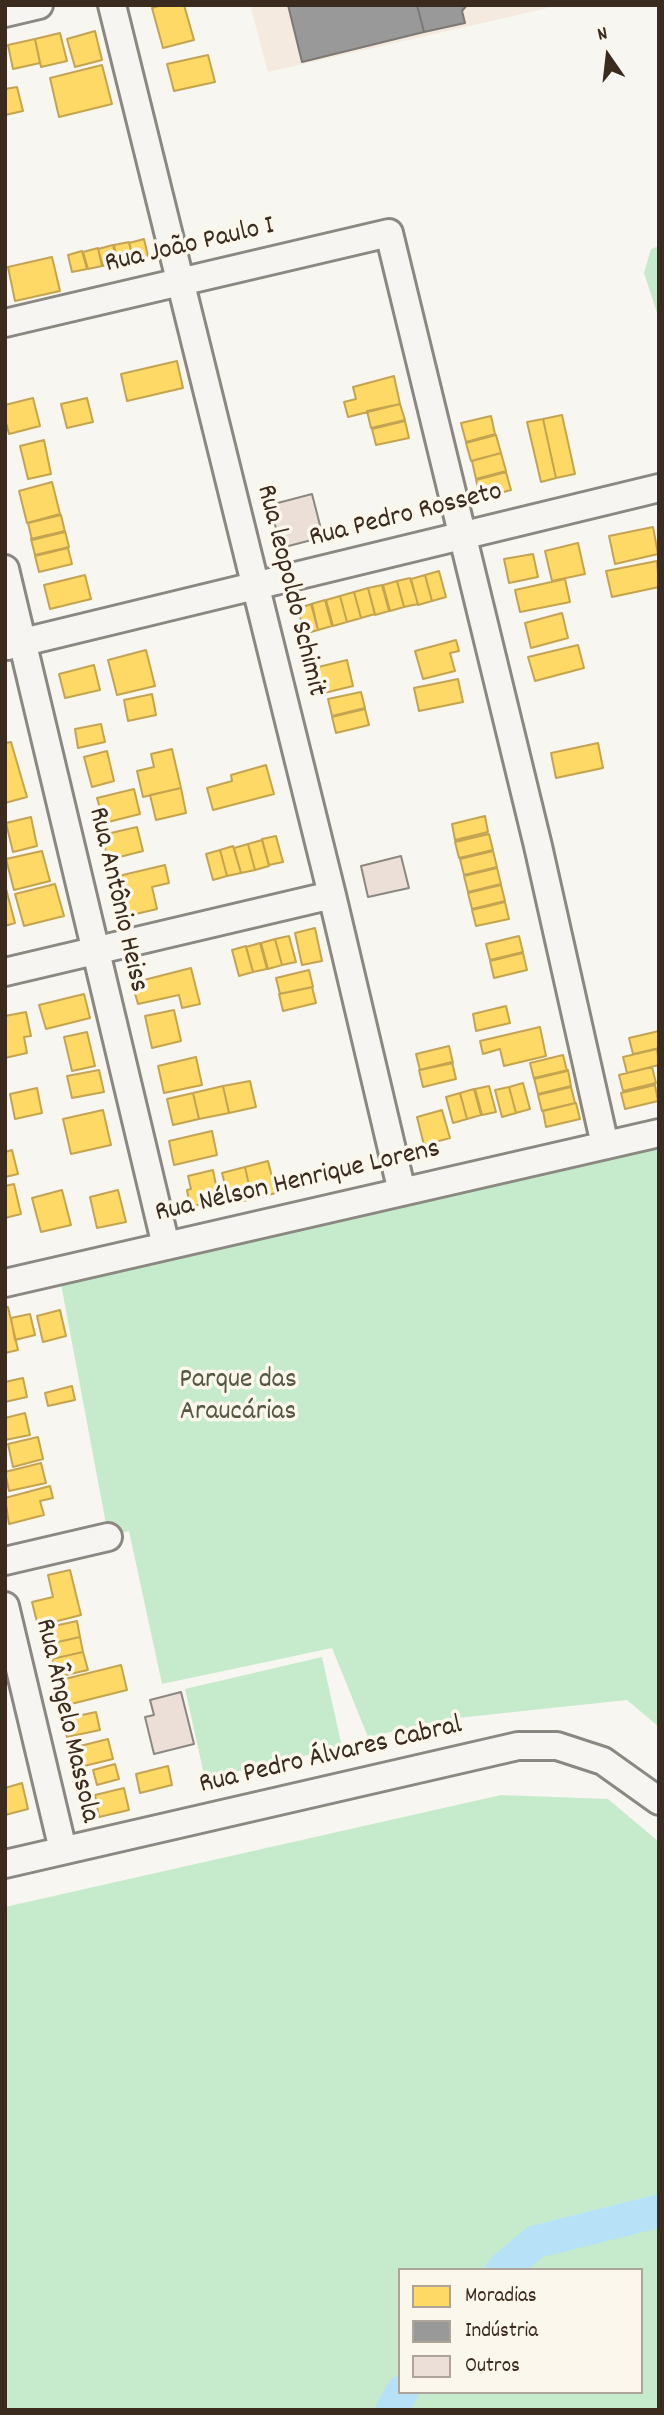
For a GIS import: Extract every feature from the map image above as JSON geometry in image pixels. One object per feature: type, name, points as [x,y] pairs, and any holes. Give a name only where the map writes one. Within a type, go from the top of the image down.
[{"type":"street","points":[[5,13],[39,5]]},
{"type":"street","name":"Rua leopoldo Schimit","points":[[112,5],[332,895],[402,1192]]},
{"type":"street","name":"Rua João Paulo I","points":[[5,323],[389,233],[462,536]]},
{"type":"street","name":"Rua Pedro Rosseto","points":[[14,644],[659,488]]},
{"type":"street","points":[[462,536],[538,846],[605,1145]]},
{"type":"street","name":"Rua Antônio Heiss","points":[[5,569],[14,644],[96,950],[166,1246]]},
{"type":"street","points":[[5,972],[332,895]]},
{"type":"street","name":"Rua Nélson Henrique Lorens","points":[[5,1283],[659,1133]]},
{"type":"street","points":[[5,1561],[108,1537]]},
{"type":"street","name":"Rua Ângelo Massola","points":[[5,1606],[63,1850]]},
{"type":"street","name":"Rua Pedro Álvares Cabral","points":[[5,1864],[519,1746],[557,1746],[603,1761],[659,1801]]},
{"type":"shaded area","points":[[250,5],[561,5],[268,72]]},
{"type":"green space","points":[[659,246],[659,319],[644,273],[651,249]]},
{"type":"green space","name":"Parque das Araucárias","points":[[659,1141],[659,1727],[627,1700],[448,1719],[368,1737],[332,1648],[162,1684],[129,1531],[108,1535],[61,1284]]},
{"type":"green space","points":[[322,1657],[342,1747],[205,1779],[185,1689]]},
{"type":"green space","points":[[501,1795],[608,1799],[659,1842],[659,2410],[5,2410],[5,1907]]},
{"type":"building: Moradias","points":[[184,5],[194,40],[163,48],[152,8]]},
{"type":"building: Moradias","points":[[95,31],[102,60],[75,67],[67,39]]},
{"type":"building: Moradias","points":[[60,33],[67,61],[41,67],[35,39]]},
{"type":"building: Moradias","points":[[35,39],[40,63],[13,69],[8,45]]},
{"type":"building: Moradias","points":[[208,55],[215,82],[174,91],[167,64]]},
{"type":"building: Moradias","points":[[102,65],[112,104],[59,117],[50,78]]},
{"type":"building: Moradias","points":[[17,87],[23,111],[5,115],[5,89]]},
{"type":"building: Moradias","points":[[144,239],[148,256],[134,260],[129,243]]},
{"type":"building: Moradias","points":[[129,242],[133,259],[118,263],[114,245]]},
{"type":"building: Moradias","points":[[113,245],[117,262],[103,266],[98,249]]},
{"type":"building: Moradias","points":[[98,248],[102,266],[88,269],[83,252]]},
{"type":"building: Moradias","points":[[82,251],[87,269],[72,272],[68,255]]},
{"type":"building: Moradias","points":[[52,257],[60,291],[15,301],[8,267]]},
{"type":"building: Moradias","points":[[177,361],[183,388],[127,401],[121,374]]},
{"type":"building: Moradias","points":[[394,376],[400,404],[348,417],[344,402],[356,399],[353,387]]},
{"type":"building: Moradias","points":[[33,398],[40,426],[9,434],[5,405]]},
{"type":"building: Moradias","points":[[87,398],[93,422],[67,428],[61,404]]},
{"type":"building: Moradias","points":[[400,404],[405,420],[371,428],[367,411]]},
{"type":"building: Moradias","points":[[562,415],[575,474],[556,478],[543,419]]},
{"type":"building: Moradias","points":[[491,416],[495,434],[466,442],[461,423]]},
{"type":"building: Moradias","points":[[543,419],[556,478],[541,482],[527,422]]},
{"type":"building: Moradias","points":[[405,421],[409,438],[376,445],[372,429]]},
{"type":"building: Moradias","points":[[496,435],[501,453],[471,461],[466,443]]},
{"type":"building: Moradias","points":[[44,440],[51,474],[28,479],[20,446]]},
{"type":"building: Moradias","points":[[501,453],[506,471],[476,479],[472,461]]},
{"type":"building: Moradias","points":[[506,472],[511,490],[481,498],[476,480]]},
{"type":"building: Moradias","points":[[52,482],[60,514],[27,523],[19,491]]},
{"type":"building: Moradias","points":[[61,515],[65,532],[32,540],[28,523]]},
{"type":"building: Moradias","points":[[653,527],[658,554],[615,564],[609,536]]},
{"type":"building: Moradias","points":[[65,531],[69,547],[35,555],[31,539]]},
{"type":"building: Moradias","points":[[578,543],[585,574],[552,581],[545,551]]},
{"type":"building: Moradias","points":[[68,548],[72,564],[39,572],[35,556]]},
{"type":"building: Moradias","points":[[533,554],[538,577],[509,583],[504,559]]},
{"type":"building: Moradias","points":[[657,561],[659,587],[612,597],[606,571]]},
{"type":"building: Moradias","points":[[439,571],[446,597],[432,601],[425,575]]},
{"type":"building: Moradias","points":[[85,575],[91,599],[50,609],[44,585]]},
{"type":"building: Moradias","points":[[425,575],[432,601],[418,605],[411,579]]},
{"type":"building: Moradias","points":[[410,578],[418,604],[404,607],[397,581]]},
{"type":"building: Moradias","points":[[565,579],[570,602],[520,612],[515,590]]},
{"type":"building: Moradias","points":[[397,581],[404,607],[390,611],[383,585]]},
{"type":"building: Moradias","points":[[382,585],[389,611],[375,615],[368,588]]},
{"type":"building: Moradias","points":[[368,588],[375,614],[361,618],[354,592]]},
{"type":"building: Moradias","points":[[354,592],[361,618],[347,622],[340,596]]},
{"type":"building: Moradias","points":[[340,596],[347,622],[333,626],[326,600]]},
{"type":"building: Moradias","points":[[325,600],[332,626],[318,630],[311,604]]},
{"type":"building: Moradias","points":[[312,604],[318,630],[304,634],[298,608]]},
{"type":"building: Moradias","points":[[562,613],[568,638],[531,648],[525,623]]},
{"type":"building: Moradias","points":[[456,640],[459,651],[450,653],[455,671],[423,679],[415,651]]},
{"type":"building: Moradias","points":[[578,645],[584,668],[535,681],[528,657]]},
{"type":"building: Moradias","points":[[146,650],[155,686],[117,695],[108,660]]},
{"type":"building: Moradias","points":[[347,660],[353,686],[320,694],[314,668]]},
{"type":"building: Moradias","points":[[94,665],[100,690],[65,698],[59,674]]},
{"type":"building: Moradias","points":[[458,679],[463,702],[419,711],[414,688]]},
{"type":"building: Moradias","points":[[361,692],[365,708],[332,716],[328,699]]},
{"type":"building: Moradias","points":[[152,694],[156,715],[128,721],[124,700]]},
{"type":"building: Moradias","points":[[365,709],[369,725],[336,733],[332,717]]},
{"type":"building: Moradias","points":[[101,724],[105,742],[78,748],[75,729]]},
{"type":"building: Moradias","points":[[11,742],[27,797],[5,803],[5,743]]},
{"type":"building: Moradias","points":[[598,743],[603,768],[556,778],[551,753]]},
{"type":"building: Moradias","points":[[172,749],[181,788],[143,797],[137,771],[154,767],[151,754]]},
{"type":"building: Moradias","points":[[107,751],[114,781],[92,787],[84,757]]},
{"type":"building: Moradias","points":[[266,765],[274,794],[213,810],[207,788],[232,781],[231,775]]},
{"type":"building: Moradias","points":[[181,788],[186,813],[156,820],[150,795]]},
{"type":"building: Moradias","points":[[134,789],[140,814],[104,823],[97,798]]},
{"type":"building: Moradias","points":[[485,816],[488,832],[455,840],[452,824]]},
{"type":"building: Moradias","points":[[31,817],[37,846],[13,852],[6,823]]},
{"type":"building: Moradias","points":[[137,827],[143,851],[108,860],[102,835]]},
{"type":"building: Moradias","points":[[489,834],[493,850],[459,858],[455,842]]},
{"type":"building: Moradias","points":[[276,836],[283,862],[269,865],[262,839]]},
{"type":"building: Moradias","points":[[262,840],[269,866],[255,870],[248,844]]},
{"type":"building: Moradias","points":[[248,844],[255,870],[241,873],[234,848]]},
{"type":"building: Moradias","points":[[233,846],[241,873],[227,876],[220,850]]},
{"type":"building: Moradias","points":[[220,850],[227,876],[213,880],[206,854]]},
{"type":"building: Moradias","points":[[42,851],[50,881],[14,890],[6,859]]},
{"type":"building: Moradias","points":[[493,851],[497,867],[464,875],[460,859]]},
{"type":"building: Moradias","points":[[165,865],[169,883],[152,887],[157,909],[119,918],[110,878]]},
{"type":"building: Moradias","points":[[497,868],[501,884],[468,892],[464,876]]},
{"type":"building: Moradias","points":[[55,884],[64,916],[24,926],[15,894]]},
{"type":"building: Moradias","points":[[5,885],[15,923],[5,926]]},
{"type":"building: Moradias","points":[[501,885],[505,901],[472,909],[468,893]]},
{"type":"building: Moradias","points":[[505,902],[509,919],[476,926],[472,910]]},
{"type":"building: Moradias","points":[[315,928],[322,961],[302,965],[295,933]]},
{"type":"building: Moradias","points":[[289,936],[296,962],[282,965],[275,939]]},
{"type":"building: Moradias","points":[[519,936],[523,952],[490,960],[486,944]]},
{"type":"building: Moradias","points":[[275,939],[282,965],[268,969],[261,943]]},
{"type":"building: Moradias","points":[[260,943],[267,969],[253,972],[246,947]]},
{"type":"building: Moradias","points":[[246,946],[253,972],[239,976],[232,950]]},
{"type":"building: Moradias","points":[[523,953],[527,970],[494,978],[490,961]]},
{"type":"building: Moradias","points":[[191,968],[200,1004],[182,1008],[179,995],[138,1004],[132,983]]},
{"type":"building: Moradias","points":[[309,970],[313,987],[280,994],[276,978]]},
{"type":"building: Moradias","points":[[312,987],[316,1003],[283,1011],[279,994]]},
{"type":"building: Moradias","points":[[84,994],[90,1018],[46,1029],[39,1005]]},
{"type":"building: Moradias","points":[[506,1006],[510,1023],[476,1031],[473,1014]]},
{"type":"building: Moradias","points":[[174,1010],[181,1041],[152,1048],[145,1016]]},
{"type":"building: Moradias","points":[[26,1012],[31,1036],[24,1037],[27,1053],[5,1058],[5,1016]]},
{"type":"building: Moradias","points":[[540,1027],[546,1056],[504,1066],[500,1049],[483,1054],[480,1041]]},
{"type":"building: Moradias","points":[[659,1031],[659,1048],[633,1054],[629,1038]]},
{"type":"building: Moradias","points":[[87,1032],[95,1066],[72,1071],[64,1037]]},
{"type":"building: Moradias","points":[[449,1046],[453,1063],[420,1070],[416,1054]]},
{"type":"building: Moradias","points":[[657,1049],[659,1065],[627,1073],[623,1057]]},
{"type":"building: Moradias","points":[[563,1055],[567,1071],[534,1079],[530,1063]]},
{"type":"building: Moradias","points":[[196,1057],[202,1085],[164,1093],[158,1066]]},
{"type":"building: Moradias","points":[[452,1062],[456,1079],[423,1087],[419,1070]]},
{"type":"building: Moradias","points":[[652,1067],[656,1083],[623,1091],[619,1075]]},
{"type":"building: Moradias","points":[[99,1070],[104,1092],[72,1098],[67,1076]]},
{"type":"building: Moradias","points":[[568,1070],[571,1086],[538,1094],[534,1078]]},
{"type":"building: Moradias","points":[[250,1081],[256,1107],[229,1113],[223,1086]]},
{"type":"building: Moradias","points":[[523,1083],[530,1109],[516,1113],[509,1087]]},
{"type":"building: Moradias","points":[[655,1085],[658,1101],[625,1109],[621,1093]]},
{"type":"building: Moradias","points":[[223,1086],[229,1113],[199,1119],[193,1093]]},
{"type":"building: Moradias","points":[[489,1086],[496,1112],[482,1115],[475,1089]]},
{"type":"building: Moradias","points":[[509,1087],[516,1113],[502,1117],[495,1090]]},
{"type":"building: Moradias","points":[[571,1087],[575,1103],[542,1111],[538,1095]]},
{"type":"building: Moradias","points":[[37,1088],[42,1113],[15,1119],[10,1094]]},
{"type":"building: Moradias","points":[[474,1089],[481,1115],[467,1119],[460,1093]]},
{"type":"building: Moradias","points":[[193,1093],[199,1119],[173,1125],[167,1099]]},
{"type":"building: Moradias","points":[[460,1093],[467,1119],[453,1123],[446,1097]]},
{"type":"building: Moradias","points":[[576,1103],[580,1119],[546,1127],[543,1111]]},
{"type":"building: Moradias","points":[[103,1110],[111,1145],[71,1154],[63,1119]]},
{"type":"building: Moradias","points":[[442,1110],[450,1138],[424,1145],[417,1117]]},
{"type":"building: Moradias","points":[[212,1131],[217,1155],[174,1165],[169,1141]]},
{"type":"building: Moradias","points":[[12,1150],[18,1174],[5,1177],[5,1152]]},
{"type":"building: Moradias","points":[[268,1161],[276,1193],[252,1199],[245,1167]]},
{"type":"building: Moradias","points":[[245,1167],[252,1199],[230,1204],[222,1173]]},
{"type":"building: Moradias","points":[[213,1170],[219,1200],[190,1207],[187,1190],[191,1189],[188,1176]]},
{"type":"building: Moradias","points":[[14,1184],[21,1214],[5,1218],[5,1186]]},
{"type":"building: Moradias","points":[[62,1190],[71,1225],[41,1232],[32,1198]]},
{"type":"building: Moradias","points":[[118,1190],[126,1222],[97,1228],[90,1197]]},
{"type":"building: Moradias","points":[[5,1307],[8,1307],[18,1350],[5,1353]]},
{"type":"building: Moradias","points":[[60,1310],[66,1336],[43,1342],[37,1316]]},
{"type":"building: Moradias","points":[[30,1314],[35,1335],[15,1340],[11,1318]]},
{"type":"building: Moradias","points":[[23,1378],[27,1397],[5,1402],[5,1382]]},
{"type":"building: Moradias","points":[[72,1386],[75,1400],[48,1406],[45,1393]]},
{"type":"building: Moradias","points":[[25,1413],[30,1435],[5,1440],[5,1418]]},
{"type":"building: Moradias","points":[[38,1437],[43,1459],[13,1467],[8,1444]]},
{"type":"building: Moradias","points":[[41,1463],[46,1483],[9,1491],[5,1472]]},
{"type":"building: Moradias","points":[[50,1486],[53,1498],[40,1501],[44,1515],[9,1524],[5,1498]]},
{"type":"building: Moradias","points":[[70,1570],[81,1615],[38,1626],[32,1602],[53,1597],[48,1575]]},
{"type":"building: Moradias","points":[[77,1621],[80,1637],[49,1644],[45,1628]]},
{"type":"building: Moradias","points":[[80,1637],[83,1652],[52,1659],[49,1644]]},
{"type":"building: Moradias","points":[[83,1652],[88,1670],[57,1677],[52,1659]]},
{"type":"building: Moradias","points":[[121,1665],[127,1690],[67,1705],[61,1680]]},
{"type":"building: Moradias","points":[[96,1712],[100,1730],[67,1737],[63,1719]]},
{"type":"building: Moradias","points":[[108,1739],[113,1759],[80,1767],[76,1747]]},
{"type":"building: Moradias","points":[[115,1764],[119,1779],[97,1785],[93,1770]]},
{"type":"building: Moradias","points":[[168,1766],[172,1785],[140,1793],[136,1774]]},
{"type":"building: Moradias","points":[[22,1783],[28,1809],[5,1815],[5,1788]]},
{"type":"building: Moradias","points":[[124,1788],[129,1810],[99,1817],[95,1795]]},
{"type":"building: Indústria","points":[[288,5],[417,5],[424,32],[302,62]]},
{"type":"building: Indústria","points":[[417,5],[467,5],[462,11],[465,23],[424,32]]},
{"type":"building: Outros","points":[[312,494],[323,537],[281,548],[270,505]]},
{"type":"building: Outros","points":[[401,856],[409,888],[368,897],[361,866]]},
{"type":"building: Outros","points":[[181,1692],[194,1744],[154,1754],[145,1717],[154,1715],[150,1700]]},
{"type":"waterway","points":[[504,2268],[535,2242],[659,2211]]},
{"type":"waterway","points":[[392,2410],[401,2394]]}]
